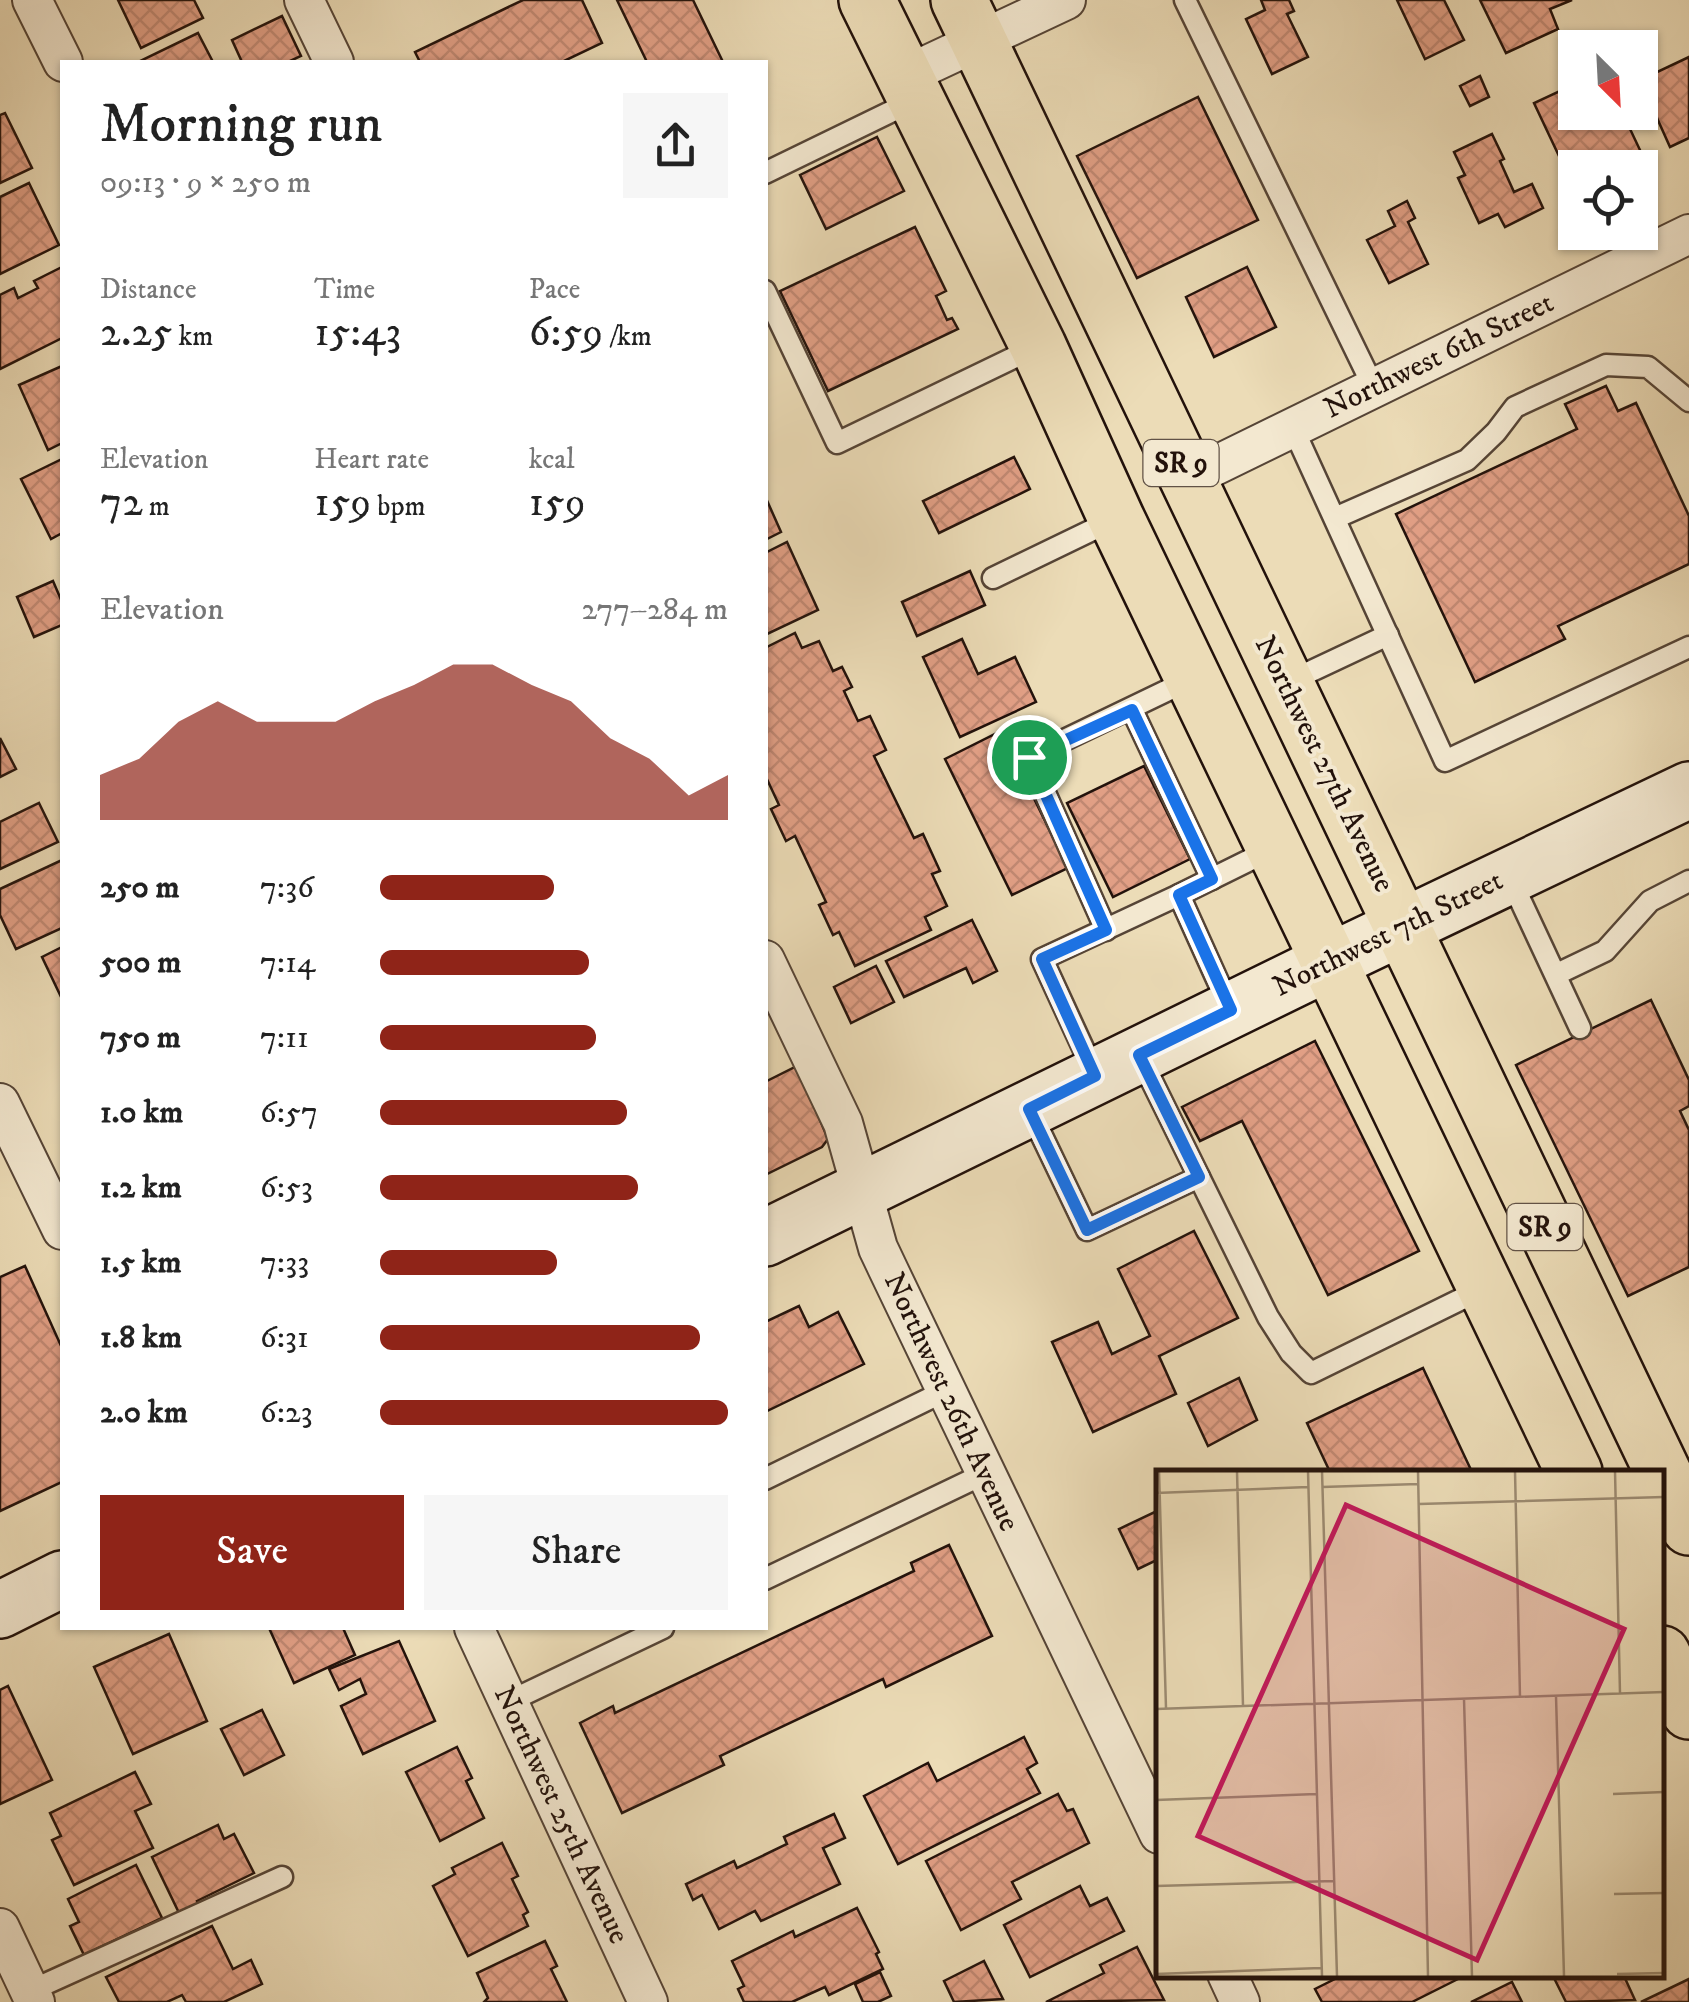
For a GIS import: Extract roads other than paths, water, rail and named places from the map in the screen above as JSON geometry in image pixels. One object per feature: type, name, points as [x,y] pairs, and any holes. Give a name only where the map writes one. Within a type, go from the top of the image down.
[{"type":"highway","name":"SR 9","points":[[867,0],[1038,346],[1116,518],[1573,1470]]},
{"type":"highway","name":"Northwest 27th Avenue","points":[[969,21],[1662,1470]]},
{"type":"highway","name":"Northwest 27th Avenue","points":[[1664,1475],[1689,1527]]},
{"type":"highway","points":[[1664,1658],[1689,1711]]},
{"type":"main road","name":"Northwest 7th Street","points":[[768,1237],[1689,790]]},
{"type":"main road","points":[[0,1610],[60,1580]]},
{"type":"street","points":[[32,0],[61,60]]},
{"type":"street","points":[[304,0],[333,60]]},
{"type":"street","points":[[910,88],[969,21],[1066,0]]},
{"type":"street","name":"Northwest 6th Street","points":[[1188,479],[1689,234]]},
{"type":"street","name":"Northwest 26th Avenue","points":[[768,966],[843,1123],[878,1248],[1156,1828]]},
{"type":"street","points":[[0,1103],[60,1226]]},
{"type":"street","name":"Northwest 25th Avenue","points":[[475,1630],[648,2002]]},
{"type":"street","points":[[0,1928],[33,1996]]},
{"type":"street","points":[[1228,1977],[1240,2002]]},
{"type":"lane","points":[[1185,0],[1374,388]]},
{"type":"lane","points":[[768,171],[910,88]]},
{"type":"lane","points":[[768,297],[837,442],[1038,346]]},
{"type":"lane","points":[[1334,518],[1466,460],[1496,432],[1515,407],[1606,364],[1648,367],[1689,401]]},
{"type":"lane","points":[[1292,428],[1445,761],[1689,647]]},
{"type":"lane","points":[[993,578],[1116,518]]},
{"type":"lane","points":[[1286,684],[1388,635]]},
{"type":"lane","points":[[1106,930],[1029,757],[1193,678]]},
{"type":"lane","points":[[1132,710],[1212,879]]},
{"type":"lane","points":[[1274,848],[1042,959],[1199,1177],[1268,1318],[1291,1353],[1311,1373],[1485,1287]]},
{"type":"lane","points":[[1510,876],[1580,1028]]},
{"type":"lane","points":[[1557,974],[1605,952],[1650,902],[1689,881]]},
{"type":"lane","points":[[1179,895],[1231,1010]]},
{"type":"lane","points":[[1029,1109],[1087,1230],[1199,1177]]},
{"type":"lane","points":[[768,1477],[945,1391]]},
{"type":"lane","points":[[768,1578],[984,1474]]},
{"type":"lane","points":[[508,1702],[659,1630]]},
{"type":"lane","points":[[33,1996],[282,1876]]}]
